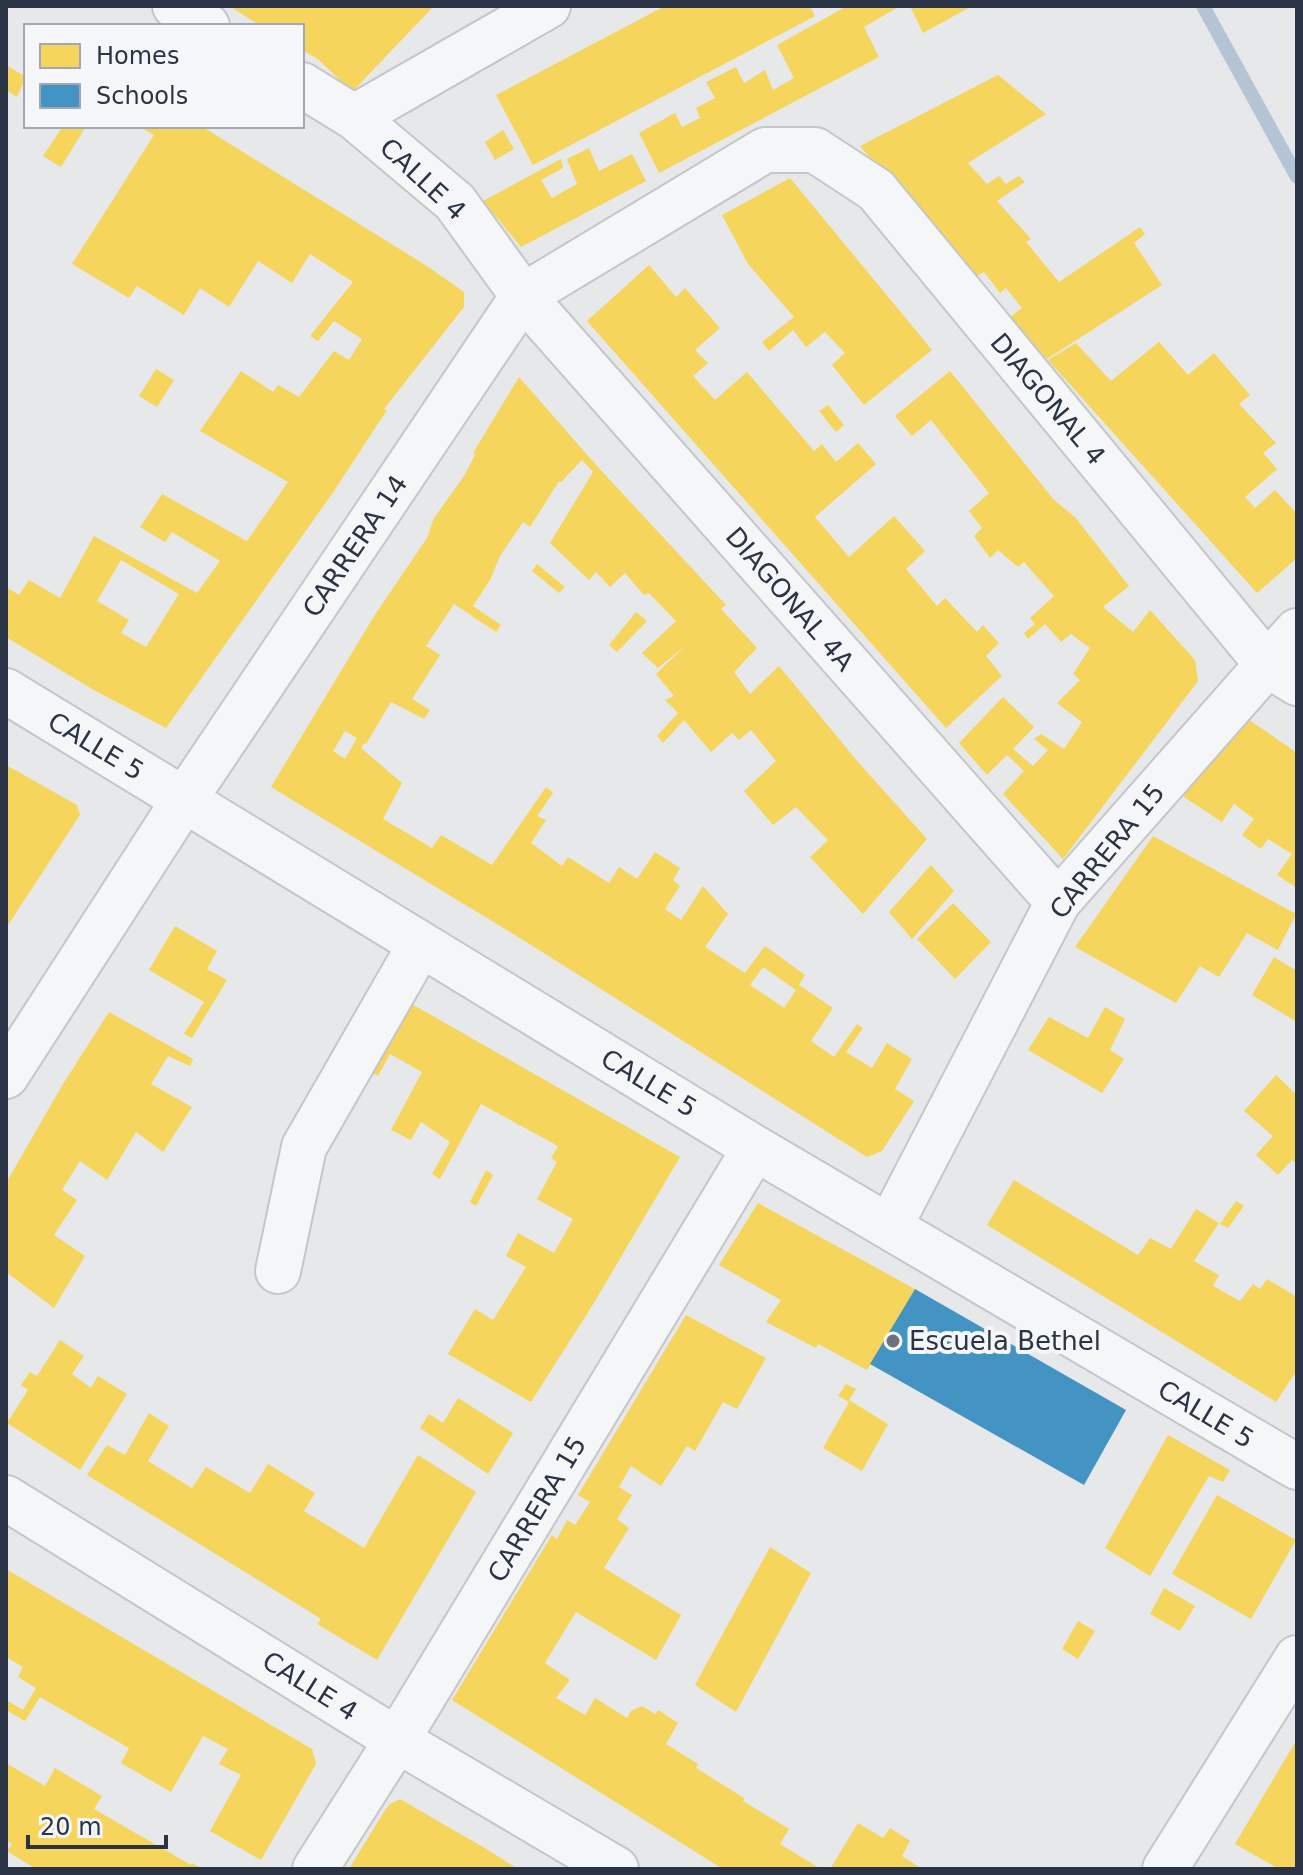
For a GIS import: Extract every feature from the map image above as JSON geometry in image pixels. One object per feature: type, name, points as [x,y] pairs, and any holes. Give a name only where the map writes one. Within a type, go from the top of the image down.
[{"type":"street","points":[[175,6],[204,24]]},
{"type":"street","points":[[354,117],[548,6]]},
{"type":"street","name":"CALLE 4","points":[[304,86],[354,117],[455,202],[523,296]]},
{"type":"street","name":"CARRERA 14","points":[[6,1076],[184,800],[523,296],[765,150],[815,150]]},
{"type":"street","name":"DIAGONAL 4","points":[[815,150],[876,190],[1282,673]]},
{"type":"street","name":"DIAGONAL 4A","points":[[523,296],[1058,902]]},
{"type":"street","name":"CARRERA 15","points":[[890,1226],[1058,902],[1282,673],[1297,631]]},
{"type":"street","name":"CALLE 5","points":[[6,691],[755,1148],[1297,1467]]},
{"type":"street","points":[[278,1271],[304,1147],[420,945]]},
{"type":"street","name":"CARRERA 15","points":[[315,1869],[397,1740],[755,1148]]},
{"type":"street","name":"CALLE 4","points":[[6,1498],[397,1740],[616,1869]]},
{"type":"street","points":[[1165,1869],[1297,1658]]},
{"type":"building: Homes","points":[[229,6],[434,6],[352,92],[318,59],[304,51],[304,24],[258,24]]},
{"type":"building: Homes","points":[[665,6],[810,6],[815,16],[533,165],[496,95]]},
{"type":"building: Homes","points":[[847,6],[900,6],[864,27],[879,57],[659,173],[639,133],[675,113],[682,127],[700,118],[696,108],[715,98],[706,82],[736,67],[744,83],[765,70],[773,90],[794,78],[777,45]]},
{"type":"building: Homes","points":[[910,6],[972,6],[923,33]]},
{"type":"building: Homes","points":[[6,65],[24,76],[24,81],[17,97],[6,90]]},
{"type":"building: Homes","points":[[998,75],[1046,114],[968,163],[987,184],[999,176],[1006,184],[1019,176],[1025,182],[997,201],[1031,239],[1026,242],[1059,282],[1140,227],[1145,234],[1134,243],[1162,285],[1047,359],[1010,317],[1022,308],[1006,288],[1000,293],[984,272],[973,278],[860,146]]},
{"type":"building: Homes","points":[[62,128],[85,128],[61,167],[43,156]]},
{"type":"building: Homes","points":[[142,128],[204,128],[464,292],[464,307],[384,409],[387,410],[334,491],[166,728],[92,689],[6,637],[6,587],[19,595],[29,580],[60,598],[94,536],[197,593],[220,561],[172,532],[165,542],[140,527],[162,494],[247,541],[288,482],[200,431],[241,371],[273,392],[278,385],[299,397],[334,351],[349,360],[362,339],[334,321],[318,341],[310,336],[353,282],[310,254],[292,283],[258,261],[229,307],[200,288],[184,315],[137,286],[129,298],[72,264],[154,135]],"holes":[[[121,560],[179,594],[146,647],[121,633],[129,620],[97,601]]]},
{"type":"building: Homes","points":[[503,130],[514,149],[495,160],[485,142]]},
{"type":"building: Homes","points":[[589,148],[599,171],[632,154],[646,181],[521,247],[483,201],[561,159],[563,168],[541,180],[552,198],[577,184],[567,159]]},
{"type":"building: Homes","points":[[790,178],[932,350],[864,405],[832,365],[845,353],[825,332],[806,347],[793,330],[769,351],[762,342],[794,317],[748,264],[722,215]]},
{"type":"building: Homes","points":[[649,265],[676,297],[685,288],[720,328],[695,350],[708,363],[693,376],[715,400],[747,372],[814,451],[822,444],[836,462],[858,443],[876,464],[815,517],[849,557],[894,516],[925,551],[906,569],[937,606],[945,598],[977,632],[983,625],[999,643],[986,656],[1002,676],[946,728],[587,321]]},
{"type":"building: Homes","points":[[1159,342],[1188,375],[1214,353],[1250,395],[1239,404],[1276,443],[1263,453],[1277,469],[1245,497],[1255,508],[1275,490],[1297,514],[1297,558],[1257,593],[1048,360],[1076,343],[1111,381]]},
{"type":"building: Homes","points":[[156,369],[174,380],[157,407],[139,396]]},
{"type":"building: Homes","points":[[950,371],[1054,500],[1075,517],[1129,586],[1103,607],[1133,632],[1150,610],[1195,660],[1198,681],[1063,859],[1003,794],[1024,771],[1007,755],[987,775],[959,743],[1003,697],[1034,727],[1013,749],[1033,766],[1048,750],[1034,739],[1041,734],[1064,749],[1082,722],[1057,703],[1080,680],[1073,674],[1090,648],[1071,634],[1061,642],[1045,624],[1028,639],[1024,633],[1035,624],[1030,618],[1054,596],[1024,562],[1018,567],[998,550],[990,558],[974,536],[982,528],[969,511],[989,493],[931,420],[912,436],[895,416]]},
{"type":"building: Homes","points":[[519,377],[726,605],[721,609],[757,648],[734,672],[750,694],[779,666],[927,839],[863,914],[810,857],[828,840],[796,807],[773,825],[744,791],[776,761],[751,730],[739,740],[732,733],[711,752],[684,720],[663,743],[657,736],[678,713],[665,700],[674,696],[656,674],[685,646],[658,668],[642,653],[676,621],[649,593],[644,595],[625,573],[610,587],[596,572],[589,580],[550,543],[593,472],[582,460],[559,481],[530,527],[523,522],[473,606],[501,625],[496,632],[454,604],[426,646],[440,655],[412,699],[430,710],[424,719],[391,702],[361,748],[402,783],[383,819],[432,848],[441,835],[492,865],[546,787],[553,793],[537,816],[546,820],[531,843],[562,866],[568,857],[609,883],[619,867],[637,879],[655,852],[680,868],[673,880],[680,886],[665,909],[681,920],[703,886],[728,914],[705,947],[745,973],[765,946],[805,975],[799,985],[833,1008],[811,1041],[834,1057],[857,1024],[863,1028],[846,1052],[872,1068],[887,1043],[912,1059],[895,1089],[914,1101],[882,1151],[867,1157],[528,943],[271,787],[376,613],[427,538],[434,518],[464,476],[475,455],[473,453]],"holes":[[[345,731],[357,738],[345,759],[333,751]],[[763,967],[796,990],[784,1008],[750,985]]]},
{"type":"building: Homes","points":[[828,405],[844,425],[836,432],[819,411]]},
{"type":"building: Homes","points":[[537,564],[565,587],[559,593],[532,571]]},
{"type":"building: Homes","points":[[636,612],[647,621],[617,652],[609,645]]},
{"type":"building: Homes","points":[[1238,712],[1297,753],[1297,888],[1277,875],[1292,854],[1268,839],[1261,849],[1242,835],[1254,819],[1234,804],[1222,822],[1181,795]]},
{"type":"building: Homes","points":[[6,765],[77,805],[80,815],[6,928]]},
{"type":"building: Homes","points":[[1153,836],[1296,914],[1278,950],[1247,933],[1219,977],[1200,966],[1176,1003],[1075,947]]},
{"type":"building: Homes","points":[[931,865],[954,891],[912,939],[889,912]]},
{"type":"building: Homes","points":[[953,903],[991,942],[955,979],[917,939]]},
{"type":"building: Homes","points":[[175,926],[217,951],[207,969],[227,980],[192,1038],[184,1034],[204,1002],[149,970]]},
{"type":"building: Homes","points":[[1274,957],[1297,971],[1297,1022],[1252,995]]},
{"type":"building: Homes","points":[[410,1003],[680,1157],[531,1402],[448,1354],[475,1309],[493,1320],[526,1267],[506,1256],[518,1233],[554,1253],[573,1219],[537,1199],[557,1162],[551,1158],[558,1146],[481,1104],[440,1179],[432,1174],[450,1142],[421,1122],[411,1140],[391,1130],[422,1072],[390,1054],[378,1076],[371,1072]]},
{"type":"building: Homes","points":[[1105,1007],[1125,1019],[1110,1050],[1124,1059],[1102,1093],[1028,1050],[1049,1017],[1088,1038]]},
{"type":"building: Homes","points":[[109,1012],[193,1059],[190,1066],[168,1056],[151,1084],[192,1107],[163,1152],[136,1132],[107,1180],[80,1161],[62,1190],[77,1200],[54,1235],[85,1256],[54,1308],[6,1272],[6,1183]]},
{"type":"building: Homes","points":[[1276,1075],[1297,1095],[1297,1164],[1292,1160],[1278,1175],[1256,1155],[1273,1136],[1244,1111]]},
{"type":"building: Homes","points":[[486,1170],[493,1175],[476,1206],[470,1202]]},
{"type":"building: Homes","points":[[1014,1180],[1138,1255],[1150,1238],[1171,1249],[1196,1209],[1219,1223],[1194,1261],[1219,1275],[1213,1286],[1240,1301],[1253,1284],[1260,1289],[1267,1279],[1297,1297],[1297,1370],[1276,1402],[987,1225]]},
{"type":"building: Homes","points":[[1236,1201],[1244,1206],[1228,1228],[1220,1224]]},
{"type":"building: Homes","points":[[758,1203],[915,1289],[867,1370],[818,1344],[816,1348],[766,1322],[781,1300],[719,1265]]},
{"type":"building: Homes","points":[[686,1315],[766,1358],[737,1409],[723,1402],[695,1451],[687,1446],[661,1486],[631,1466],[619,1487],[632,1495],[617,1519],[629,1528],[604,1568],[681,1615],[656,1660],[576,1612],[545,1663],[570,1680],[556,1698],[585,1715],[595,1698],[627,1718],[631,1711],[642,1706],[655,1714],[658,1710],[678,1723],[666,1744],[698,1764],[696,1768],[744,1798],[743,1801],[789,1829],[780,1844],[821,1869],[723,1869],[452,1700],[552,1535],[557,1539],[567,1520],[575,1525],[590,1502],[578,1495]]},
{"type":"building: Homes","points":[[60,1340],[84,1356],[72,1374],[91,1388],[98,1376],[127,1394],[80,1470],[7,1423],[28,1390],[21,1385],[30,1372],[37,1376]]},
{"type":"building: Homes","points":[[846,1384],[856,1389],[849,1400],[888,1424],[862,1471],[823,1448],[849,1402],[838,1396]]},
{"type":"building: Homes","points":[[458,1398],[513,1433],[488,1474],[420,1428],[429,1414],[443,1423]]},
{"type":"building: Homes","points":[[149,1413],[169,1426],[148,1461],[192,1488],[206,1467],[250,1493],[268,1464],[315,1493],[304,1511],[364,1548],[418,1455],[476,1492],[377,1660],[317,1624],[321,1619],[307,1610],[87,1475],[107,1445],[125,1455]]},
{"type":"building: Homes","points":[[1168,1435],[1230,1470],[1223,1482],[1209,1476],[1150,1576],[1105,1548]]},
{"type":"building: Homes","points":[[1217,1495],[1296,1540],[1251,1619],[1172,1574]]},
{"type":"building: Homes","points":[[770,1547],[811,1573],[736,1712],[695,1685]]},
{"type":"building: Homes","points":[[6,1569],[312,1749],[316,1764],[261,1860],[210,1831],[241,1775],[219,1764],[228,1749],[203,1736],[171,1792],[121,1763],[129,1748],[40,1697],[25,1721],[6,1710],[6,1700],[23,1710],[36,1688],[18,1677],[23,1667],[6,1657]]},
{"type":"building: Homes","points":[[1164,1588],[1195,1606],[1180,1631],[1150,1614]]},
{"type":"building: Homes","points":[[1078,1621],[1095,1631],[1078,1659],[1062,1649]]},
{"type":"building: Homes","points":[[1297,1739],[1297,1869],[1279,1869],[1235,1844]]},
{"type":"building: Homes","points":[[6,1763],[45,1786],[55,1768],[102,1796],[94,1809],[203,1869],[36,1869],[7,1851],[12,1844],[6,1840]]},
{"type":"building: Homes","points":[[400,1799],[518,1869],[349,1869],[385,1810]]},
{"type":"building: Homes","points":[[858,1823],[883,1838],[890,1828],[910,1841],[902,1856],[922,1869],[830,1869]]},
{"type":"building: Schools","points":[[915,1289],[1126,1410],[1084,1485],[870,1364]]},
{"type":"waterway","points":[[1203,6],[1297,177]]},
{"type":"place","name":"Escuela Bethel","points":[[893,1341]]}]
